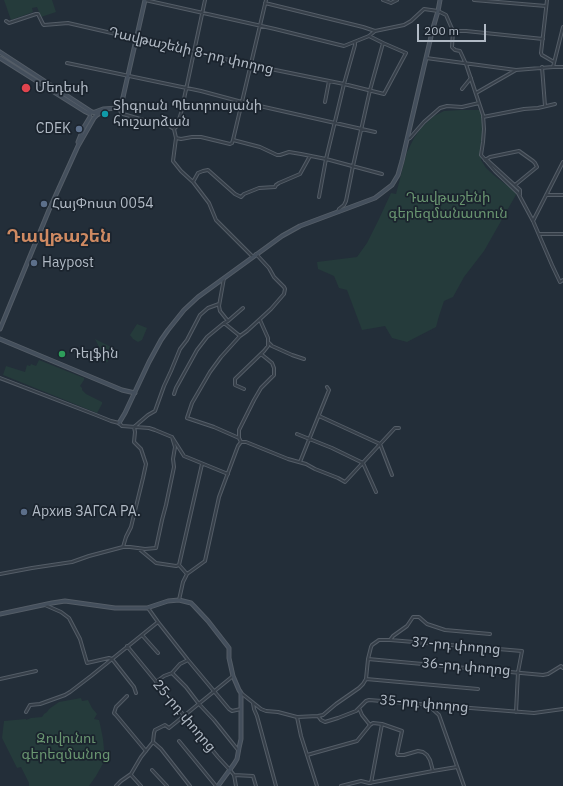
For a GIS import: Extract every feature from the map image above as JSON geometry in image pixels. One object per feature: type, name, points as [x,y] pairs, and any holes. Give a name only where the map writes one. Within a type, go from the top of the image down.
[{"type":"street","points":[[0,326],[84,127],[93,115],[107,109],[119,108],[122,105],[145,0],[344,46],[369,36],[375,31],[404,25],[411,21],[424,9],[446,14],[453,31],[452,47],[455,50],[460,51],[466,64],[483,117],[484,129],[481,155],[516,185],[520,191],[520,196]]},
{"type":"street","points":[[174,129],[177,126],[186,89],[205,0]]},
{"type":"street","points":[[176,138],[201,137],[230,144],[232,143],[266,0]]},
{"type":"street","points":[[383,0],[391,3],[397,0]]},
{"type":"street","points":[[120,423],[149,362],[168,330],[185,308],[282,236],[300,226],[374,198],[392,185],[398,175],[402,161],[440,0]]},
{"type":"street","points":[[474,0],[546,6]]},
{"type":"street","points":[[546,0],[541,53],[554,62]]},
{"type":"street","points":[[265,3],[375,31]]},
{"type":"street","name":"Դավթաշենի 8-րդ փողոց","points":[[6,21],[9,23],[38,14],[44,25],[68,23],[384,94],[406,53],[383,43]]},
{"type":"street","points":[[553,66],[563,27]]},
{"type":"street","points":[[453,31],[543,39]]},
{"type":"street","points":[[338,212],[346,201],[370,90],[383,43],[369,36]]},
{"type":"street","points":[[319,196],[326,159],[355,42]]},
{"type":"street","points":[[0,52],[93,115]]},
{"type":"street","points":[[0,58],[84,111],[93,115]]},
{"type":"street","points":[[426,58],[516,70],[553,66],[563,67]]},
{"type":"street","points":[[67,63],[201,91],[242,102],[375,132]]},
{"type":"street","points":[[542,67],[545,106]]},
{"type":"street","points":[[476,93],[516,70]]},
{"type":"street","points":[[462,89],[471,78]]},
{"type":"street","points":[[325,102],[330,81]]},
{"type":"street","points":[[407,139],[410,138],[424,122],[440,108],[447,106],[462,107],[479,103]]},
{"type":"street","points":[[483,117],[555,104]]},
{"type":"street","points":[[119,108],[123,114],[147,121],[166,124],[174,129],[176,138],[173,161],[210,203],[216,220],[269,268],[274,277],[285,289],[284,294],[275,306],[247,332],[240,336],[221,357],[210,372],[192,404],[187,418],[214,427],[239,438]]},
{"type":"street","points":[[0,330],[36,241],[93,115]]},
{"type":"street","points":[[233,140],[260,147],[280,156],[289,152],[326,159],[382,174]]},
{"type":"street","points":[[486,160],[494,156],[519,151],[535,163],[537,167],[535,170],[516,185]]},
{"type":"street","points":[[193,182],[198,174],[208,170],[235,194],[241,196],[259,188],[275,187],[279,183],[300,174],[310,156]]},
{"type":"street","points":[[486,160],[494,171],[520,196],[533,221],[552,265],[562,281]]},
{"type":"street","points":[[533,221],[563,162]]},
{"type":"street","points":[[546,195],[563,195]]},
{"type":"street","points":[[539,234],[563,234]]},
{"type":"street","points":[[224,278],[219,304],[220,311],[228,320]]},
{"type":"street","points":[[134,427],[155,411],[182,344],[187,340],[200,315],[208,308],[219,304]]},
{"type":"street","points":[[174,394],[174,391],[197,350],[207,337],[242,308]]},
{"type":"street","points":[[244,389],[235,385],[235,379],[268,346],[268,338],[260,320]]},
{"type":"street","points":[[224,323],[240,336]]},
{"type":"street","points":[[0,339],[122,390],[135,393]]},
{"type":"street","points":[[268,342],[272,346],[304,359]]},
{"type":"street","points":[[241,442],[239,438],[239,430],[261,388],[274,375],[272,363],[261,354]]},
{"type":"street","points":[[0,378],[111,421],[120,423],[122,426],[148,428],[172,437],[184,456],[228,474]]},
{"type":"street","points":[[300,462],[329,390],[328,387]]},
{"type":"street","points":[[319,416],[380,444],[392,475]]},
{"type":"street","points":[[123,547],[131,527],[146,464],[141,450],[134,442],[134,427]]},
{"type":"street","points":[[241,442],[246,442],[288,459],[300,462],[345,482],[395,428],[399,428]]},
{"type":"street","points":[[297,434],[332,448],[363,463],[376,492]]},
{"type":"street","points":[[0,574],[72,562],[86,556],[123,547],[145,549],[156,548],[174,467],[175,447],[172,437]]},
{"type":"street","points":[[179,600],[183,582],[187,574],[205,561],[219,497],[238,446],[241,442]]},
{"type":"street","points":[[179,565],[202,464]]},
{"type":"street","points":[[138,548],[156,563],[176,566],[179,565]]},
{"type":"street","points":[[179,565],[187,574]]},
{"type":"street","points":[[0,614],[52,603],[65,602],[115,608],[147,608],[168,601],[179,600],[190,603],[198,610],[229,648],[229,658],[233,676],[241,693],[241,739],[237,759],[217,786],[179,741]]},
{"type":"street","points":[[43,605],[60,612],[69,618],[80,639],[87,663],[109,658],[112,659],[134,686],[136,693]]},
{"type":"street","points":[[147,608],[229,709],[232,711],[241,709]]},
{"type":"street","points":[[318,716],[322,715],[363,684],[366,679],[370,647],[379,640],[390,640],[407,626],[413,617],[416,616],[427,624],[445,630],[490,634]]},
{"type":"street","points":[[26,712],[30,705],[40,704],[70,692],[158,622]]},
{"type":"street","points":[[142,635],[158,654]]},
{"type":"street","name":"37-րդ փողոց","points":[[390,640],[522,652],[518,672]]},
{"type":"street","name":"25-րդ փողոց","points":[[127,646],[234,775],[236,786]]},
{"type":"street","name":"36-րդ փողոց","points":[[368,659],[543,675],[562,667]]},
{"type":"street","points":[[156,682],[164,676],[172,673],[180,664],[188,660]]},
{"type":"street","points":[[0,679],[36,671]]},
{"type":"street","points":[[516,712],[518,672]]},
{"type":"street","points":[[172,673],[186,687],[239,751]]},
{"type":"street","points":[[116,786],[131,774],[138,761],[153,742],[155,730],[165,725],[169,728],[233,676]]},
{"type":"street","points":[[366,679],[478,689]]},
{"type":"street","name":"35-րդ փողոց","points":[[241,693],[261,709],[266,711],[278,712],[297,717],[318,716],[323,721],[328,721],[356,711],[369,700],[534,713],[563,709]]},
{"type":"street","points":[[127,696],[117,704],[114,713],[146,751]]},
{"type":"street","points":[[253,703],[276,786]]},
{"type":"street","points":[[428,705],[439,715],[464,786]]},
{"type":"street","points":[[359,708],[362,715],[370,725]]},
{"type":"street","points":[[297,717],[301,736],[317,786]]},
{"type":"street","points":[[307,755],[357,741],[370,725],[373,723],[382,724],[402,731],[397,754],[398,756],[418,751],[423,752],[430,760],[433,771]]},
{"type":"street","points":[[371,783],[382,724]]},
{"type":"street","points":[[153,742],[161,749],[190,786]]},
{"type":"street","points":[[341,786],[360,781],[371,783],[457,767]]},
{"type":"street","points":[[152,770],[166,786]]},
{"type":"street","points":[[131,774],[141,786]]},
{"type":"street","points":[[234,775],[253,776],[256,786]]},
{"type":"green space","points":[[4,0],[52,0],[56,12],[41,17],[37,7],[32,8],[33,12],[11,20]]},
{"type":"green space","name":"Դավթաշենի գերեզմանատուն","points":[[480,110],[484,122],[481,160],[486,168],[517,193],[484,251],[464,277],[453,297],[444,301],[436,327],[407,342],[392,338],[385,326],[362,330],[347,290],[339,288],[334,276],[318,269],[317,262],[357,257],[367,243],[391,193],[396,194],[407,152],[421,128],[434,116],[444,111]]},
{"type":"green space","points":[[137,324],[147,328],[142,340],[138,342],[130,335]]},
{"type":"green space","points":[[95,339],[113,348],[107,363]]},
{"type":"green space","points":[[39,360],[84,378],[80,386],[82,390],[86,394],[102,402],[97,413],[3,375],[6,366],[25,372],[27,365],[30,366],[31,364],[36,366]]},
{"type":"green space","name":"Զովունու գերեզմանոց","points":[[81,698],[82,701],[88,700],[97,714],[94,719],[99,720],[103,739],[105,760],[96,776],[89,786],[29,786],[21,767],[17,768],[2,738],[4,721],[26,720],[42,717],[49,709],[59,702]]},
{"type":"place","name":"Մեդեսի","points":[[26,88]]},
{"type":"place","name":"Տիգրան Պետրոսյանի հուշարձան","points":[[105,114]]},
{"type":"place","name":"CDEK","points":[[79,129]]},
{"type":"place","name":"ՀայՓոստ 0054","points":[[44,204]]},
{"type":"place","name":"Haypost","points":[[34,263]]},
{"type":"place","name":"Դելֆին","points":[[62,354]]},
{"type":"place","name":"Архив ЗАГСА РА.","points":[[24,512]]},
{"type":"district","name":"Դավթաշեն","points":[[59,237]]}]
